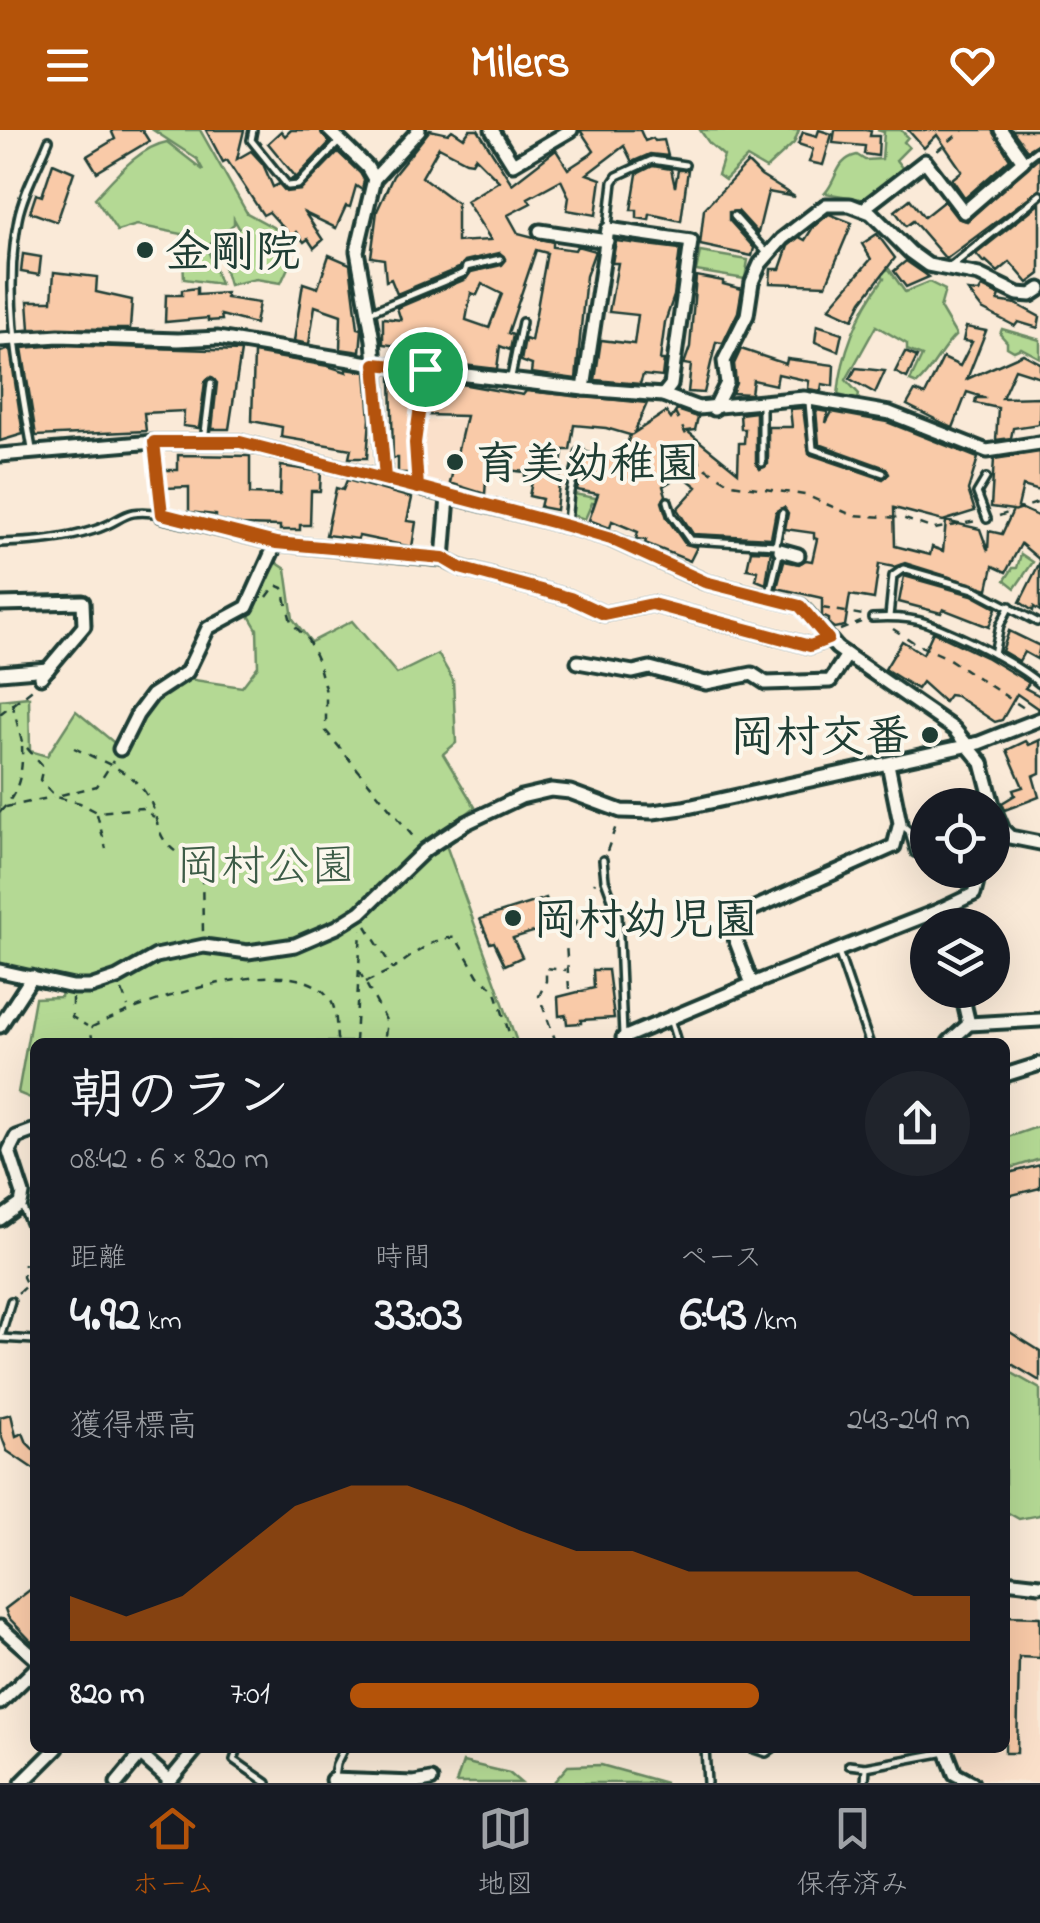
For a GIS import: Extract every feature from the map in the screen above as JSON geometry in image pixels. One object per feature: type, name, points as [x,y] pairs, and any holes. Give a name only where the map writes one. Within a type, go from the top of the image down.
[{"type":"street","points":[[329,130],[374,179]]},
{"type":"street","points":[[385,478],[375,364],[358,243],[374,179],[420,130]]},
{"type":"street","points":[[492,130],[513,164],[571,130]]},
{"type":"street","points":[[863,209],[924,161],[964,212],[1023,161],[1000,130]]},
{"type":"street","points":[[714,409],[727,383],[724,360],[747,315],[752,282],[760,264],[782,239],[826,206],[871,213],[928,265],[979,276],[1018,294],[1031,295],[1040,289]]},
{"type":"street","points":[[540,231],[691,241],[671,385],[664,395]]},
{"type":"street","points":[[584,389],[608,235]]},
{"type":"street","points":[[6,339],[218,338],[375,364],[664,395],[698,408],[809,398],[890,413],[987,451],[1040,443]]},
{"type":"street","points":[[0,455],[154,442],[255,445],[611,539],[705,582],[800,606],[847,655],[939,718],[969,746],[982,763],[988,788]]},
{"type":"street","points":[[443,558],[448,497]]},
{"type":"street","points":[[162,514],[276,543],[443,558],[460,568],[570,598],[604,614],[652,604],[810,646],[828,639]]},
{"type":"street","points":[[120,749],[152,695],[187,672],[208,628],[248,608],[260,572],[276,543]]},
{"type":"street","points":[[778,547],[798,555]]},
{"type":"street","points":[[0,604],[83,602],[84,626],[44,673],[0,672]]},
{"type":"street","points":[[578,662],[633,672],[650,668],[706,683],[752,674],[766,683],[830,680],[847,655]]},
{"type":"street","points":[[0,971],[90,987],[117,978],[156,956],[204,946],[248,952],[295,945],[337,928],[371,904],[425,850],[498,805],[551,790],[570,792],[621,811],[683,808],[969,746],[1038,719]]},
{"type":"street","points":[[752,984],[728,920],[894,846],[900,823],[888,764]]},
{"type":"street","points":[[1010,836],[1040,843]]},
{"type":"street","points":[[944,908],[974,894],[976,888]]},
{"type":"street","points":[[623,1038],[910,922]]},
{"type":"street","points":[[0,1026],[32,977]]},
{"type":"street","points":[[966,1008],[970,1024]]},
{"type":"street","points":[[954,1038],[970,1024],[1040,1020]]},
{"type":"street","points":[[1010,1073],[1040,1064]]},
{"type":"street","points":[[0,1219],[26,1197],[9,1150],[16,1137],[30,1132]]},
{"type":"street","points":[[1010,1581],[1040,1584]]},
{"type":"street","points":[[0,1627],[30,1654]]},
{"type":"street","points":[[0,1703],[30,1674]]},
{"type":"street","points":[[22,1783],[53,1753]]},
{"type":"street","points":[[116,1783],[136,1753]]},
{"type":"street","points":[[139,1753],[169,1782],[193,1753]]},
{"type":"street","points":[[946,1753],[955,1774],[972,1783]]},
{"type":"street","points":[[331,1782],[431,1780]]},
{"type":"lane","points":[[253,130],[251,140],[288,186],[298,185],[340,141]]},
{"type":"lane","points":[[32,452],[6,339],[18,216],[49,140]]},
{"type":"lane","points":[[1023,161],[1040,148]]},
{"type":"lane","points":[[608,235],[612,182],[617,176],[652,160],[685,165]]},
{"type":"lane","points":[[946,271],[1040,195]]},
{"type":"lane","points":[[734,216],[768,254]]},
{"type":"lane","points":[[367,313],[433,288],[464,273],[466,267],[500,259]]},
{"type":"lane","points":[[511,380],[522,322]]},
{"type":"lane","points":[[418,488],[415,443],[425,369]]},
{"type":"lane","points":[[204,441],[211,383]]},
{"type":"lane","points":[[809,398],[813,449],[884,474]]},
{"type":"lane","points":[[762,404],[762,463]]},
{"type":"lane","points":[[567,526],[580,452]]},
{"type":"lane","points":[[986,478],[977,493],[987,519]]},
{"type":"lane","points":[[668,501],[672,515],[690,540],[778,547]]},
{"type":"lane","points":[[0,543],[46,542],[98,530],[124,513],[162,514]]},
{"type":"lane","points":[[770,596],[782,513]]},
{"type":"lane","points":[[888,617],[893,576],[903,569],[974,589],[1037,622]]},
{"type":"lane","points":[[994,654],[1000,625],[1010,606]]},
{"type":"lane","points":[[872,618],[924,622],[994,654],[1040,684]]},
{"type":"lane","points":[[900,823],[910,835]]},
{"type":"lane","points":[[604,860],[604,880],[618,915],[623,1038]]},
{"type":"lane","points":[[838,951],[867,1038]]},
{"type":"lane","points":[[670,1019],[676,1038]]},
{"type":"lane","points":[[11,1300],[0,1338],[30,1340]]},
{"type":"lane","points":[[236,1753],[234,1760],[267,1783]]},
{"type":"lane","points":[[331,1782],[342,1753]]},
{"type":"lane","points":[[705,1753],[707,1783]]},
{"type":"lane","points":[[849,1765],[866,1767],[931,1753]]},
{"type":"lane","points":[[865,1783],[866,1767]]},
{"type":"path","points":[[924,161],[963,130]]},
{"type":"path","points":[[664,395],[702,466],[730,484],[805,495],[852,515],[902,518],[934,529],[1040,505]]},
{"type":"path","points":[[154,442],[162,514]]},
{"type":"path","points":[[248,608],[261,606],[276,585],[282,588],[291,622],[308,640],[316,659],[326,692],[326,731],[425,850]]},
{"type":"path","points":[[800,606],[856,612],[872,618],[946,657],[1038,719]]},
{"type":"path","points":[[828,639],[834,632],[872,618]]},
{"type":"path","points":[[0,714],[32,691],[44,673]]},
{"type":"path","points":[[0,812],[14,796],[23,770],[22,742],[12,703]]},
{"type":"path","points":[[22,742],[43,767],[40,780],[56,796],[97,812],[142,808],[154,818]]},
{"type":"path","points":[[74,748],[136,782],[146,794],[159,835],[172,850],[202,866],[204,946]]},
{"type":"path","points":[[6,807],[96,786],[120,749]]},
{"type":"path","points":[[569,989],[566,943],[604,860],[621,811]]},
{"type":"path","points":[[97,812],[106,849]]},
{"type":"path","points":[[355,1038],[358,944],[363,924],[393,969]]},
{"type":"path","points":[[365,983],[448,936],[456,938],[478,976],[495,989],[511,1038]]},
{"type":"path","points":[[555,1038],[539,996],[546,981],[546,968],[568,970]]},
{"type":"path","points":[[358,970],[386,1022],[384,1038]]},
{"type":"path","points":[[90,1028],[158,998],[276,976],[312,983],[331,1001],[338,1038]]},
{"type":"path","points":[[117,978],[129,1008]]},
{"type":"path","points":[[73,987],[72,1016],[90,1028],[92,1038]]},
{"type":"path","points":[[11,1300],[16,1300],[19,1290],[26,1288],[22,1277],[24,1262],[30,1258]]},
{"type":"shaded area","name":"育美幼稚園","points":[[494,416],[487,498],[422,480],[419,444],[423,421]]},
{"type":"shaded area","points":[[1040,1143],[1040,1417],[1010,1391],[1010,1150]]},
{"type":"shaded area","points":[[1010,1587],[1040,1590],[1040,1783],[963,1778],[950,1753],[1010,1753]]},
{"type":"green space","points":[[153,130],[200,130],[247,213],[276,229],[292,259],[281,283],[256,279],[229,285],[218,247],[239,228],[234,219],[234,224],[207,247],[220,284],[184,279],[182,234],[137,225],[117,231],[95,198],[137,157],[167,142],[203,170],[197,159]]},
{"type":"green space","points":[[700,130],[799,130],[794,143],[766,169],[747,158],[725,180],[718,175],[724,156]]},
{"type":"green space","points":[[877,130],[901,130],[908,137],[904,142],[909,147],[896,160],[903,169],[866,200],[825,193],[850,157],[882,159],[884,132]]},
{"type":"green space","points":[[700,252],[748,260],[745,279],[696,271]]},
{"type":"green space","points":[[889,269],[905,292],[929,282],[945,290],[940,308],[956,335],[917,384],[910,381],[922,356],[907,350],[907,344],[876,326],[846,380],[859,394],[858,400],[838,395],[853,333],[884,278],[881,273]]},
{"type":"green space","points":[[1002,329],[1040,340],[1040,358],[1021,348],[1014,351],[1007,347],[1000,334]]},
{"type":"green space","points":[[574,494],[606,500],[604,505],[592,503],[585,519],[572,515]]},
{"type":"green space","points":[[1021,554],[1033,562],[1015,588],[1005,580],[1017,568]]},
{"type":"green space","name":"岡村公園","points":[[277,563],[286,569],[293,619],[311,642],[352,621],[397,674],[438,654],[453,680],[456,743],[443,754],[475,807],[442,834],[516,1038],[30,1038],[30,1098],[18,1093],[35,998],[61,997],[63,984],[0,964],[0,700],[29,697],[30,751],[47,756],[76,711],[118,746],[147,706],[181,678],[242,687],[258,666],[257,629],[248,614]]},
{"type":"green space","points":[[1040,1126],[1040,1159],[1010,1168],[1010,1136]]},
{"type":"green space","points":[[1010,1372],[1040,1389],[1040,1515],[1019,1519],[1010,1514]]},
{"type":"green space","points":[[463,1762],[509,1773],[521,1783],[456,1783]]},
{"type":"green space","points":[[601,1765],[666,1783],[553,1783],[568,1766]]},
{"type":"building","points":[[111,130],[142,130],[149,141],[97,172],[87,156],[115,139]]},
{"type":"building","points":[[206,130],[244,130],[237,159],[251,151],[263,164],[273,187],[279,184],[286,192],[301,190],[338,152],[360,173],[364,180],[362,190],[356,186],[350,207],[346,206],[336,228],[305,213],[323,240],[314,248],[296,232],[292,237],[269,212],[263,215],[227,160],[223,162]]},
{"type":"building","points":[[291,130],[320,130],[329,143],[295,179],[291,179],[295,176],[268,143],[281,131],[285,136]]},
{"type":"building","points":[[430,130],[448,134],[452,130],[464,138],[470,130],[478,130],[512,184],[556,150],[568,169],[591,154],[594,151],[580,130],[640,130],[645,141],[664,140],[668,156],[650,154],[632,162],[624,146],[587,174],[601,179],[596,215],[567,210],[569,197],[561,180],[528,198],[531,203],[508,215],[518,233],[553,242],[553,247],[575,250],[577,246],[595,251],[586,276],[576,379],[531,373],[532,365],[521,361],[525,339],[531,341],[547,253],[536,250],[508,333],[513,335],[510,350],[500,346],[497,369],[463,365],[465,355],[383,344],[383,318],[401,320],[397,308],[466,279],[471,272],[502,265],[506,260],[500,253],[465,261],[459,268],[397,294],[391,279],[386,281],[384,259],[371,257],[377,211],[393,176]],"holes":[[[439,147],[466,161],[472,162],[475,157],[499,181],[466,201],[491,240],[457,242],[457,203],[422,177]],[[482,284],[502,294],[489,328],[466,320],[471,293],[477,295]]]},
{"type":"building","points":[[819,130],[832,134],[823,165],[809,162],[813,149],[798,144],[803,132],[817,136]]},
{"type":"building","points":[[835,130],[871,131],[870,136],[879,136],[878,156],[864,154],[865,146],[833,143]]},
{"type":"building","points":[[908,130],[992,130],[1010,159],[965,198],[952,179],[962,171],[937,135],[924,148]]},
{"type":"building","points":[[1012,130],[1040,130],[1040,142],[1027,150]]},
{"type":"building","points":[[1040,156],[1040,189],[946,259],[913,221],[906,226],[895,211],[910,199],[924,217],[944,201],[957,218],[967,221]]},
{"type":"building","points":[[53,163],[74,172],[57,222],[30,212],[36,194],[42,196]]},
{"type":"building","points":[[748,163],[795,197],[768,192],[758,233],[738,211],[729,212],[729,220],[754,248],[752,256],[700,245],[704,209]]},
{"type":"building","points":[[653,166],[671,169],[675,187],[678,170],[688,170],[681,221],[650,214],[649,220],[637,218],[637,210],[631,210],[637,174]]},
{"type":"building","points":[[1040,203],[1040,274],[1028,283],[1010,262],[998,272],[984,263],[976,254]]},
{"type":"building","points":[[829,214],[852,223],[826,285],[770,283],[771,269],[780,269],[788,246],[799,237],[805,240]]},
{"type":"building","points":[[877,234],[895,258],[853,319],[829,308],[871,259],[862,244]]},
{"type":"building","points":[[616,241],[680,249],[674,296],[665,322],[662,377],[643,375],[640,384],[595,380],[601,340],[634,344],[638,315],[609,312],[618,263],[612,263]]},
{"type":"building","points":[[23,254],[41,257],[39,275],[21,272]]},
{"type":"building","points":[[329,255],[350,264],[358,328],[362,329],[360,352],[340,349],[341,315],[315,306],[309,344],[294,341],[303,283],[318,288]]},
{"type":"building","points":[[906,261],[929,277],[906,287],[894,271]]},
{"type":"building","points":[[54,272],[97,277],[96,292],[132,300],[130,329],[30,329],[28,301],[52,301]]},
{"type":"building","points":[[696,276],[742,289],[738,312],[723,343],[716,342],[704,393],[688,392],[691,365],[684,364],[690,347]]},
{"type":"building","points":[[982,287],[1000,296],[998,301],[1016,304],[1040,317],[1038,328],[1018,322],[1015,326],[982,309],[968,291],[979,292]]},
{"type":"building","points":[[197,288],[197,295],[226,293],[226,298],[259,303],[255,324],[221,315],[222,320],[165,322],[166,295],[182,295],[182,290]]},
{"type":"building","points":[[817,325],[842,333],[838,351],[815,342]]},
{"type":"building","points":[[966,327],[986,331],[967,379],[1023,354],[1040,363],[1040,377],[1015,369],[1002,398],[1040,397],[1039,424],[1013,428],[1011,438],[996,440],[998,408],[975,403],[976,398],[986,398],[967,392],[953,428],[907,405],[915,391],[925,395],[943,358],[960,366],[972,342],[963,341]]},
{"type":"building","points":[[59,345],[241,351],[229,429],[212,429],[217,383],[211,377],[205,382],[199,428],[183,426],[184,411],[144,413],[146,431],[36,436],[22,348]]},
{"type":"building","points":[[10,349],[23,434],[0,441],[0,352]]},
{"type":"building","points":[[741,349],[786,364],[787,359],[834,365],[833,386],[822,384],[821,391],[808,389],[809,381],[778,374],[776,385],[753,380],[751,394],[732,393],[736,383],[734,364]]},
{"type":"building","points":[[905,352],[917,357],[907,378],[895,372]]},
{"type":"building","points":[[254,353],[347,372],[346,369],[366,372],[370,419],[367,458],[349,458],[351,449],[281,437],[282,427],[252,421]]},
{"type":"building","points":[[856,368],[885,371],[875,393],[850,379]]},
{"type":"building","points":[[391,375],[418,379],[409,442],[410,473],[398,473],[398,458],[393,458]]},
{"type":"building","points":[[450,382],[523,395],[526,391],[647,403],[634,433],[666,412],[671,419],[677,410],[698,417],[695,430],[687,431],[738,472],[739,443],[744,443],[745,429],[741,429],[740,414],[756,412],[756,463],[760,469],[768,464],[768,427],[792,427],[790,409],[803,408],[809,454],[883,479],[889,474],[886,468],[819,444],[816,410],[828,412],[826,423],[832,412],[887,422],[978,458],[968,490],[975,511],[943,521],[894,508],[895,546],[930,555],[932,547],[943,551],[946,521],[980,529],[988,551],[989,531],[1002,534],[1013,510],[991,507],[994,459],[1040,452],[1040,491],[1023,486],[1018,507],[1040,517],[1040,560],[1021,544],[1006,572],[993,566],[988,589],[905,563],[894,567],[879,564],[874,599],[850,595],[845,626],[834,628],[822,616],[822,598],[777,588],[784,561],[812,561],[817,539],[814,533],[785,529],[788,513],[784,507],[776,511],[771,538],[693,534],[677,509],[697,487],[682,475],[663,486],[666,495],[662,502],[667,518],[685,544],[697,547],[690,561],[636,539],[638,532],[612,521],[610,528],[589,520],[598,494],[577,490],[587,452],[616,460],[623,457],[630,435],[574,425],[570,450],[563,450],[556,510],[540,507],[542,499],[529,496],[533,477],[525,476],[525,472],[487,468],[485,494],[450,483],[466,416],[425,415],[429,386],[449,389]]},
{"type":"building","points":[[178,455],[250,456],[250,494],[280,495],[281,466],[321,472],[320,491],[311,491],[310,525],[300,525],[300,530],[280,530],[280,526],[241,525],[216,519],[216,515],[189,512],[189,487],[165,488],[164,470],[178,470]]},
{"type":"building","points":[[347,480],[412,498],[407,521],[416,522],[412,547],[359,536],[358,539],[326,535],[336,488],[343,490]]},
{"type":"building","points":[[751,550],[771,551],[766,584],[756,580],[758,571],[747,569]]},
{"type":"building","points":[[1040,562],[1040,611],[1034,607],[1033,611],[1020,602]]},
{"type":"building","points":[[904,576],[972,595],[996,608],[989,627],[943,609],[941,613],[899,602]]},
{"type":"building","points":[[1009,631],[1040,646],[1037,659],[1024,652],[1019,661],[1002,651]]},
{"type":"building","points":[[933,632],[1029,683],[1025,688],[1040,696],[1040,710],[1017,694],[1002,720],[995,722],[956,696],[949,695],[944,702],[922,682],[917,689],[885,669],[902,641],[923,654]]},
{"type":"building","points":[[1040,740],[1040,773],[1033,776],[1039,797],[1010,808],[1013,790],[1023,787],[1007,750],[1026,741],[1029,745]]},
{"type":"building","points":[[546,898],[556,925],[513,938],[522,957],[505,965],[480,919]]},
{"type":"building","points":[[593,970],[608,970],[614,1018],[567,1024],[566,1015],[559,1016],[558,997],[594,988]]},
{"type":"building","points":[[1040,1165],[1040,1188],[1010,1196],[1010,1173]]},
{"type":"building","points":[[1010,1332],[1040,1351],[1040,1381],[1010,1363]]},
{"type":"building","points":[[11,1414],[16,1436],[23,1433],[30,1446],[30,1467],[7,1451],[0,1432],[0,1417]]},
{"type":"building","points":[[30,1590],[30,1640],[8,1617],[5,1609]]},
{"type":"building","points":[[1010,1616],[1040,1617],[1040,1658],[1019,1657],[1017,1753],[1010,1753]]},
{"type":"place","name":"金剛院","points":[[145,250]]},
{"type":"place","name":"育美幼稚園","points":[[455,462]]},
{"type":"place","name":"岡村交番","points":[[930,735]]},
{"type":"place","name":"岡村幼児園","points":[[513,918]]},
{"type":"route","points":[[425,369],[375,364],[385,478],[448,497],[611,539],[705,582],[800,606],[828,639],[810,646],[652,604],[604,614],[570,598],[460,568],[443,558],[276,543],[162,514],[154,442],[240,442],[418,488],[415,443],[425,369]]}]
